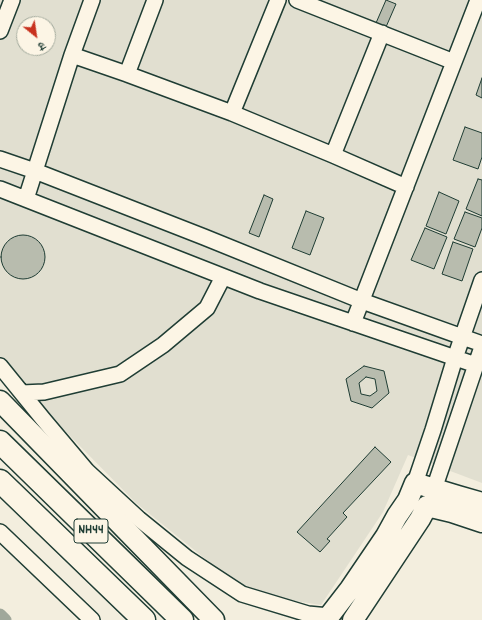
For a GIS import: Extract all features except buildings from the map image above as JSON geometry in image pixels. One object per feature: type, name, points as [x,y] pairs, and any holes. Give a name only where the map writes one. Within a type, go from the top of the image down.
[{"type":"highway","name":"NH44","points":[[0,442],[182,620]]},
{"type":"highway","name":"NH44","points":[[0,481],[144,620]]},
{"type":"main road","points":[[0,401],[214,620]]},
{"type":"main road","points":[[421,495],[452,512],[482,522]]},
{"type":"main road","points":[[353,620],[420,519],[421,495]]},
{"type":"main road","points":[[328,618],[350,589],[386,536],[397,516],[421,495],[482,503]]},
{"type":"street","points":[[0,31],[12,0]]},
{"type":"street","points":[[26,199],[72,55],[92,0]]},
{"type":"street","points":[[127,74],[155,0]]},
{"type":"street","points":[[232,113],[278,0]]},
{"type":"street","points":[[297,0],[454,62]]},
{"type":"street","points":[[354,323],[478,0]]},
{"type":"street","points":[[332,155],[382,33]]},
{"type":"street","points":[[72,55],[232,113],[406,187]]},
{"type":"street","points":[[0,158],[362,300],[482,345],[476,365],[421,495]]},
{"type":"street","points":[[0,189],[260,291],[476,365]]},
{"type":"street","points":[[22,393],[44,392],[120,374],[163,345],[207,308],[223,277]]},
{"type":"street","points":[[421,495],[433,430],[455,358],[482,280]]},
{"type":"street","points":[[0,366],[87,471],[139,518],[187,558],[242,594],[282,607],[328,618]]},
{"type":"street","points":[[0,532],[92,620]]},
{"type":"shaded area","points":[[0,0],[482,0],[482,483],[408,455],[383,512],[321,605],[249,594],[136,503],[0,365]]},
{"type":"waterway","points":[[0,615],[5,620]]}]
